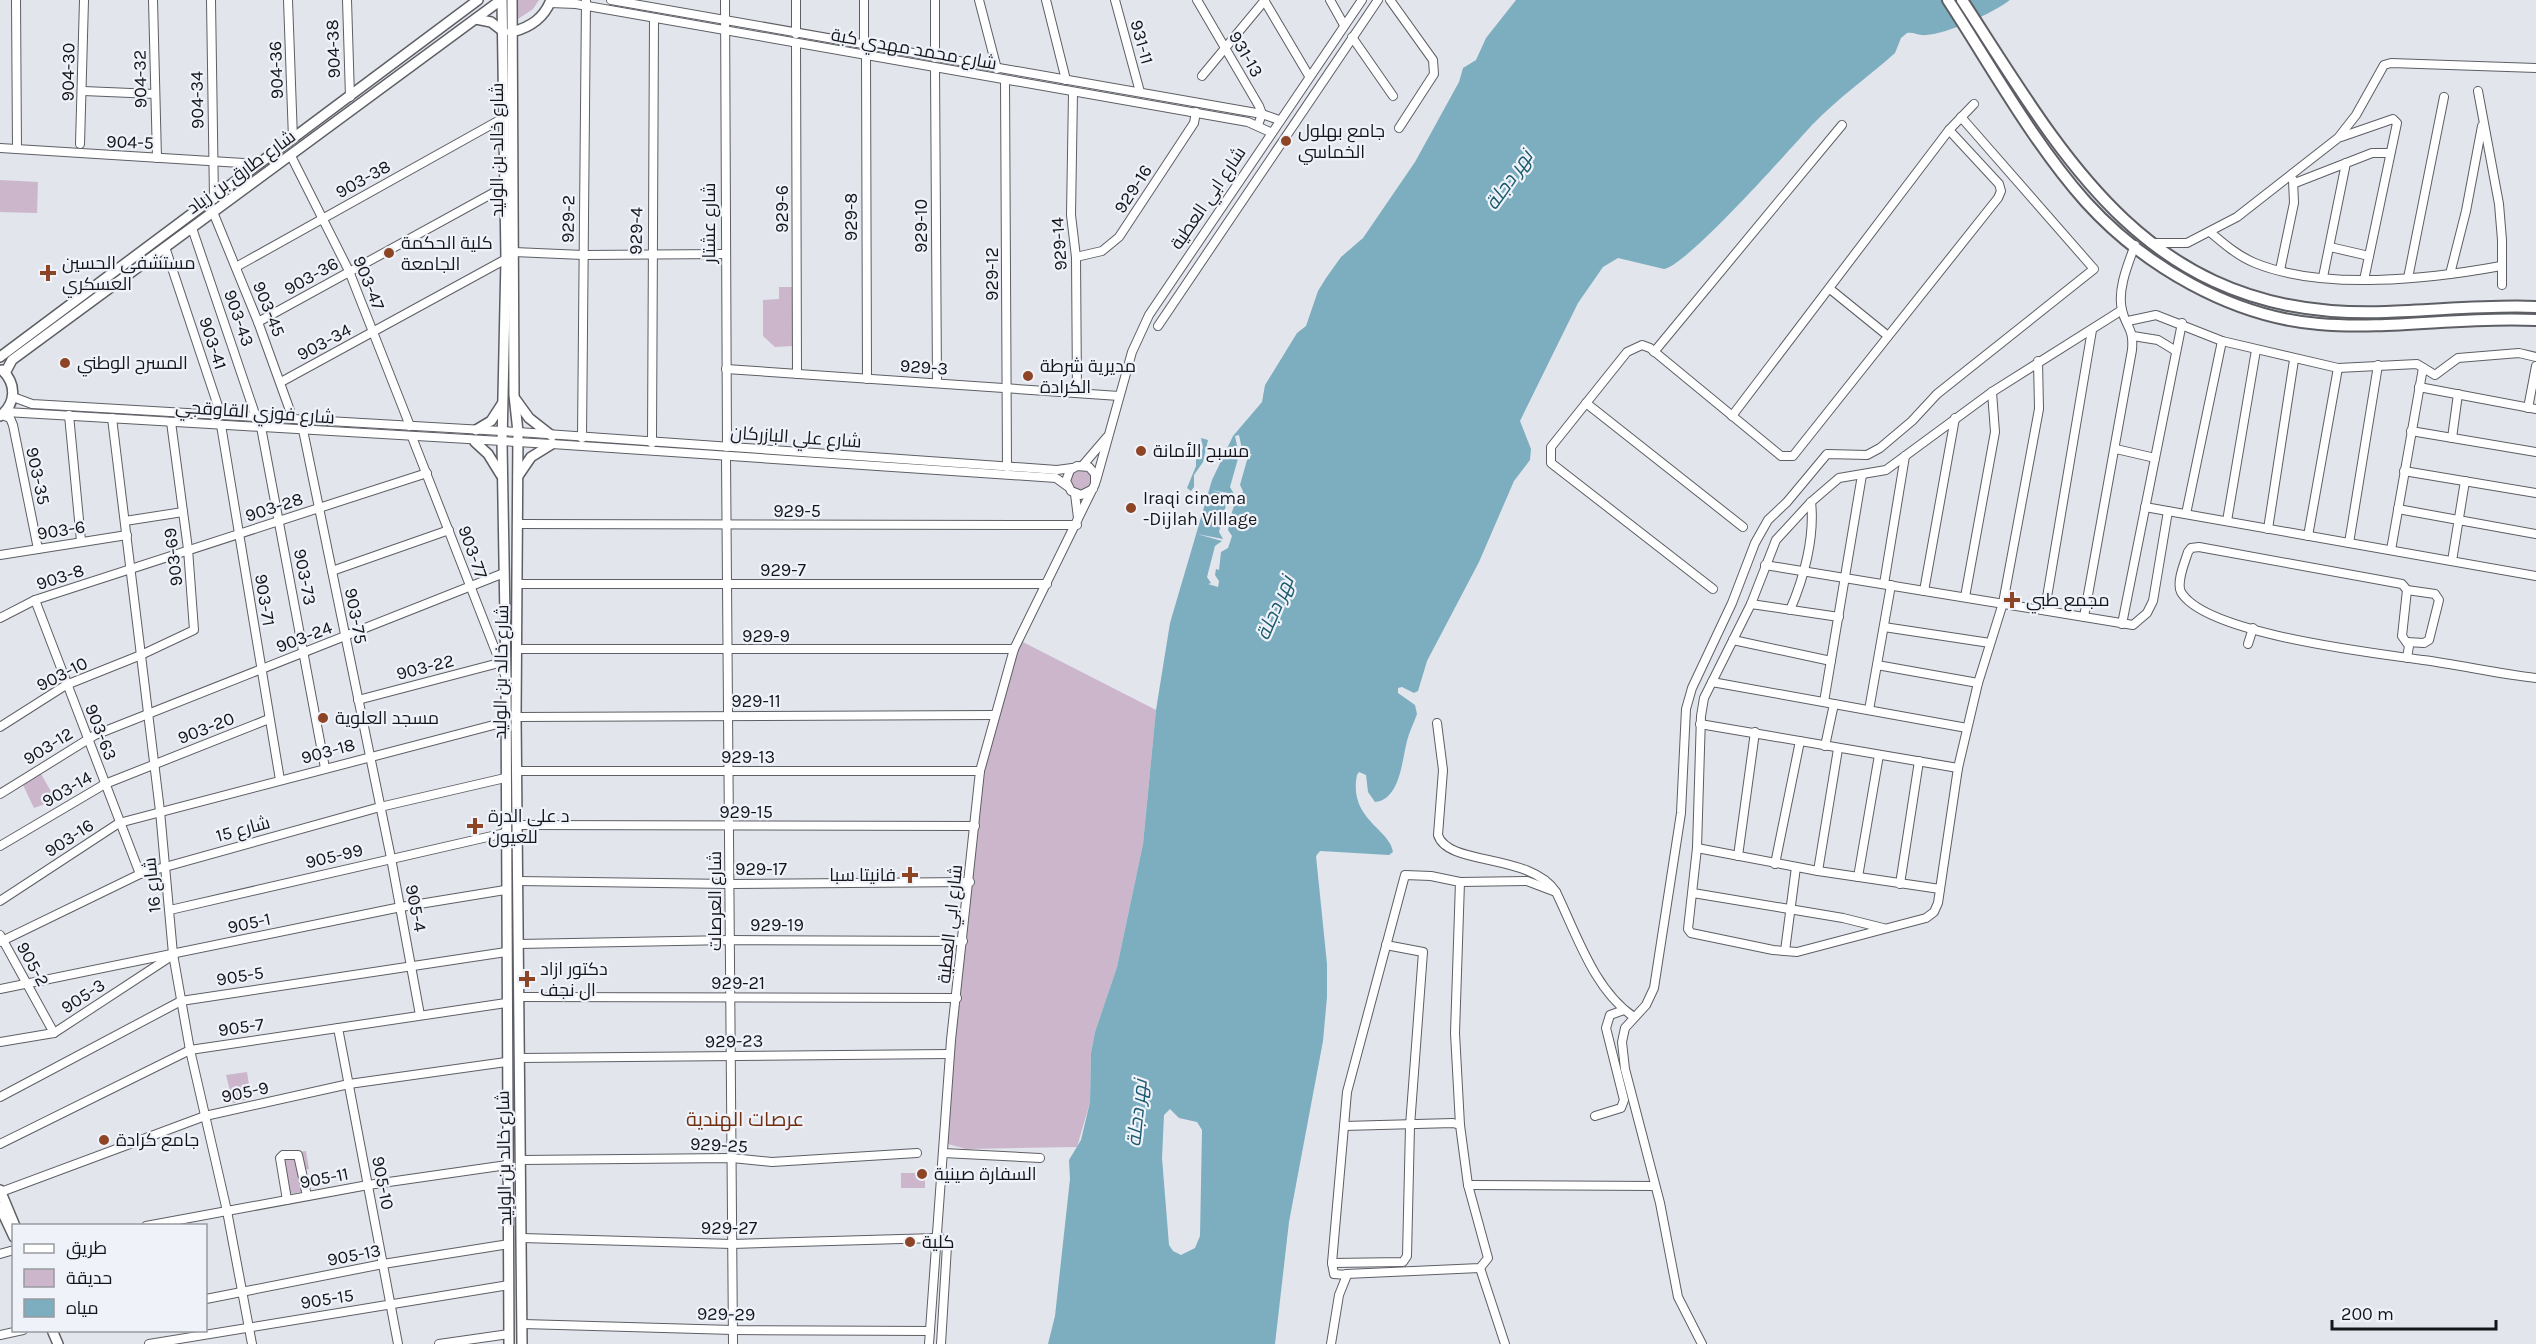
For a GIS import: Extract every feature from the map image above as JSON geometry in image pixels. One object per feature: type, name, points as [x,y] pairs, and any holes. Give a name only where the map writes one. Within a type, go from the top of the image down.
[{"type":"highway","points":[[1948,0],[2056,163],[2086,201],[2126,231],[2220,283],[2294,306],[2348,312],[2495,306],[2536,307]]},
{"type":"highway","points":[[1962,0],[2065,157],[2126,231],[2134,245],[2170,270],[2214,294],[2250,309],[2317,324],[2380,325],[2452,320],[2536,320]]},
{"type":"main road","name":"شارع طارق بن زياد","points":[[0,357],[350,97],[467,4],[478,0]]},
{"type":"main road","points":[[467,24],[491,0]]},
{"type":"main road","name":"شارع طارق بن زياد","points":[[3,370],[12,360],[501,0]]},
{"type":"main road","name":"شارع خالد بن الوليد","points":[[501,0],[508,32],[514,252],[509,395]]},
{"type":"main road","name":"شارع خالد بن الوليد","points":[[512,0],[508,32],[504,187],[511,444],[517,478],[516,771],[522,1344]]},
{"type":"main road","points":[[476,19],[491,22],[508,32],[535,23],[551,1]]},
{"type":"main road","points":[[3,370],[12,384],[13,397],[3,415]]},
{"type":"main road","points":[[476,430],[497,414],[509,395],[552,440],[531,458],[517,478]]},
{"type":"main road","points":[[511,432],[511,444]]},
{"type":"main road","points":[[475,442],[489,454],[503,477]]},
{"type":"main road","name":"شارع خالد بن الوليد","points":[[509,1339],[503,477],[511,444]]},
{"type":"main road","points":[[0,1191],[14,1224]]},
{"type":"main road","points":[[0,1207],[12,1233]]},
{"type":"street","points":[[16,0],[17,149]]},
{"type":"street","name":"904-30","points":[[80,144],[84,0]]},
{"type":"street","name":"904-32","points":[[153,0],[157,158]]},
{"type":"street","name":"904-34","points":[[211,0],[214,199]]},
{"type":"street","name":"904-36","points":[[288,0],[293,138]]},
{"type":"street","name":"904-38","points":[[347,0],[350,97]]},
{"type":"street","name":"شارع محمد مهدي كبة","points":[[611,0],[642,6],[651,4],[725,21],[822,39],[1262,114],[1279,120]]},
{"type":"street","name":"شارع عشتار","points":[[725,0],[723,30],[724,254],[727,447]]},
{"type":"street","points":[[796,0],[796,34]]},
{"type":"street","points":[[864,0],[864,46]]},
{"type":"street","points":[[935,0],[935,58]]},
{"type":"street","points":[[979,0],[996,69]]},
{"type":"street","points":[[1046,0],[1066,80]]},
{"type":"street","name":"931-11","points":[[1115,0],[1140,93]]},
{"type":"street","name":"931-13","points":[[1197,0],[1262,114]]},
{"type":"street","points":[[1202,76],[1264,0],[1309,76]]},
{"type":"street","points":[[1330,0],[1344,25]]},
{"type":"street","name":"شارع ابي العطية","points":[[929,1344],[950,1054],[980,771],[1014,649],[1077,525],[1094,486],[1132,352],[1149,315],[1270,132],[1362,0]]},
{"type":"street","points":[[1158,326],[1378,0]]},
{"type":"street","points":[[1390,0],[1433,60],[1435,67],[1434,74],[1398,128]]},
{"type":"street","name":"شارع محمد مهدي كبة","points":[[551,1],[586,3],[654,19],[1258,125],[1270,132]]},
{"type":"street","name":"929-2","points":[[582,438],[586,3]]},
{"type":"street","points":[[641,16],[642,6]]},
{"type":"street","name":"929-4","points":[[652,443],[651,255],[654,19]]},
{"type":"street","points":[[1352,37],[1393,96]]},
{"type":"street","points":[[821,48],[822,39]]},
{"type":"street","name":"929-6","points":[[796,44],[797,374]]},
{"type":"street","name":"929-8","points":[[866,56],[867,379]]},
{"type":"street","points":[[2150,243],[2187,243],[2237,217],[2289,174],[2338,138],[2356,115],[2384,65],[2391,63],[2536,68]]},
{"type":"street","name":"929-10","points":[[935,68],[937,383]]},
{"type":"street","points":[[1025,84],[1030,75]]},
{"type":"street","name":"929-12","points":[[1005,80],[1007,467]]},
{"type":"street","points":[[83,90],[155,94]]},
{"type":"street","points":[[2478,91],[2499,204],[2502,285]]},
{"type":"street","name":"929-14","points":[[1073,92],[1071,215],[1076,257],[1077,393]]},
{"type":"street","points":[[2408,278],[2444,97]]},
{"type":"street","name":"929-16","points":[[1076,257],[1102,251],[1119,237],[1194,123],[1197,103]]},
{"type":"street","points":[[1732,416],[1949,130],[1974,104]]},
{"type":"street","points":[[1258,125],[1262,114]]},
{"type":"street","name":"903-38","points":[[236,267],[505,117]]},
{"type":"street","points":[[1702,1344],[1678,1297],[1654,1186],[1625,1070],[1622,1042],[1624,1028],[1652,996],[1663,942],[1681,813],[1686,709],[1692,688],[1732,603],[1755,543],[1768,520],[1787,502],[1827,454],[1867,454],[1880,448],[1912,421],[1937,394],[2094,269],[1961,117]]},
{"type":"street","points":[[2450,274],[2466,211],[2484,118]]},
{"type":"street","points":[[2338,138],[2393,119],[2397,123],[2364,280]]},
{"type":"street","points":[[1654,352],[1842,125]]},
{"type":"street","points":[[1713,589],[1551,463],[1551,447],[1633,347],[1642,345],[1654,352],[1781,456],[1793,456],[2001,191],[1999,184],[1949,130]]},
{"type":"street","name":"904-5","points":[[0,148],[258,164]]},
{"type":"street","points":[[2295,183],[2372,153],[2390,153]]},
{"type":"street","name":"903-47","points":[[291,156],[349,271],[410,426]]},
{"type":"street","points":[[2323,277],[2346,163]]},
{"type":"street","points":[[2280,270],[2292,218],[2295,183],[2289,174]]},
{"type":"street","name":"903-36","points":[[258,322],[504,187]]},
{"type":"street","name":"903-45","points":[[213,212],[258,322],[293,419]]},
{"type":"street","name":"903-43","points":[[192,228],[256,417]]},
{"type":"street","points":[[2210,232],[2244,258],[2280,270],[2323,277],[2364,280],[2408,278],[2501,266]]},
{"type":"street","points":[[2084,617],[2116,449],[2133,336],[2122,310],[2124,279],[2134,245]]},
{"type":"street","name":"903-41","points":[[165,247],[221,415]]},
{"type":"street","points":[[2330,247],[2369,255]]},
{"type":"street","points":[[514,252],[583,255],[724,254]]},
{"type":"street","name":"903-34","points":[[281,382],[506,259]]},
{"type":"street","points":[[1184,261],[1195,269]]},
{"type":"street","points":[[1830,289],[1888,336]]},
{"type":"street","points":[[2038,361],[2039,409],[2003,603],[1978,683],[1958,768],[1940,889],[1934,912],[1926,918],[1797,952],[1691,933],[1688,928],[1697,848],[1700,724],[1704,698],[1751,604],[1776,540],[1811,502],[1839,478],[1862,476],[1886,470],[1992,392],[2038,361],[2122,310]]},
{"type":"street","points":[[2128,321],[2156,315],[2182,323],[2222,341],[2294,360],[2338,368],[2417,364],[2435,375],[2458,358],[2518,353],[2536,357]]},
{"type":"street","points":[[2122,624],[2182,323]]},
{"type":"street","points":[[2045,609],[2092,330]]},
{"type":"street","points":[[2133,336],[2158,340],[2176,351]]},
{"type":"street","points":[[2186,514],[2222,341]]},
{"type":"street","points":[[2226,521],[2256,350]]},
{"type":"street","points":[[2268,529],[2294,360]]},
{"type":"street","points":[[2349,543],[2378,365]]},
{"type":"street","points":[[2419,387],[2532,408],[2536,366]]},
{"type":"street","points":[[2308,536],[2338,368]]},
{"type":"street","points":[[2391,550],[2423,368]]},
{"type":"street","name":"929-3","points":[[726,369],[1119,396]]},
{"type":"street","points":[[1965,597],[1995,432],[1992,392]]},
{"type":"street","points":[[2452,438],[2458,394]]},
{"type":"street","name":"شارع فوزي القاوقجي","points":[[13,397],[32,404],[511,432]]},
{"type":"street","points":[[1586,403],[1743,527]]},
{"type":"street","name":"شارع فوزي القاوقجي","points":[[3,415],[69,415],[511,444]]},
{"type":"street","name":"903-35","points":[[3,415],[11,420],[38,549]]},
{"type":"street","points":[[69,415],[81,541]]},
{"type":"street","name":"شارع 16","points":[[112,418],[160,812],[173,954],[190,1050],[227,1211],[252,1344]]},
{"type":"street","points":[[1924,591],[1955,418]]},
{"type":"street","name":"903-69","points":[[141,655],[194,630],[188,549],[171,422]]},
{"type":"street","name":"903-71","points":[[221,425],[280,780]]},
{"type":"street","name":"903-73","points":[[261,427],[325,768]]},
{"type":"street","name":"شارع ابي العطية","points":[[1083,465],[1112,428]]},
{"type":"street","name":"903-75","points":[[303,430],[380,807]]},
{"type":"street","points":[[2411,431],[2536,452]]},
{"type":"street","name":"شارع علي البازركان","points":[[511,432],[552,440],[726,457],[1056,478],[1067,486]]},
{"type":"street","name":"903-77","points":[[412,437],[506,676]]},
{"type":"street","name":"شارع علي البازركان","points":[[511,444],[582,438],[1061,471],[1072,468]]},
{"type":"street","points":[[2116,449],[2155,458]]},
{"type":"street","points":[[1869,710],[1884,627],[1905,456]]},
{"type":"street","name":"شارع العرصات","points":[[726,457],[733,1344]]},
{"type":"street","points":[[1075,494],[1085,494],[1094,486],[1093,471],[1083,465],[1072,468],[1067,475],[1067,486],[1075,494],[1077,525]]},
{"type":"street","points":[[2404,471],[2536,493]]},
{"type":"street","name":"903-28","points":[[131,569],[427,473]]},
{"type":"street","points":[[1824,702],[1862,476]]},
{"type":"street","points":[[2452,561],[2464,481]]},
{"type":"street","points":[[1790,610],[1804,571],[1812,519],[1811,502]]},
{"type":"street","points":[[2145,507],[2536,576]]},
{"type":"street","points":[[2398,509],[2536,534]]},
{"type":"street","points":[[1765,565],[2133,625],[2140,620],[2153,601],[2168,511]]},
{"type":"street","points":[[125,522],[183,512]]},
{"type":"street","name":"929-5","points":[[517,524],[1077,525]]},
{"type":"street","points":[[332,571],[449,530]]},
{"type":"street","name":"903-6","points":[[0,555],[127,535]]},
{"type":"street","points":[[2421,659],[2424,643],[2432,635],[2439,600],[2435,594],[2407,590],[2402,584],[2199,546],[2191,548],[2180,581],[2182,594],[2210,614],[2316,645],[2536,678]]},
{"type":"street","name":"903-8","points":[[0,618],[35,600],[131,569]]},
{"type":"street","name":"903-24","points":[[147,714],[504,573]]},
{"type":"street","name":"929-7","points":[[518,584],[1047,584]]},
{"type":"street","points":[[2407,590],[2402,636],[2407,642],[2407,658]]},
{"type":"street","name":"903-63","points":[[35,600],[66,686],[140,874]]},
{"type":"street","points":[[1751,604],[1839,617]]},
{"type":"street","points":[[1884,627],[1990,643]]},
{"type":"street","points":[[2248,644],[2253,628]]},
{"type":"street","points":[[1733,640],[1831,661]]},
{"type":"street","points":[[2407,642],[2424,643]]},
{"type":"street","name":"929-9","points":[[517,649],[729,651],[1014,649]]},
{"type":"street","name":"903-10","points":[[0,727],[66,686],[141,655]]},
{"type":"street","name":"903-22","points":[[358,700],[499,663]]},
{"type":"street","points":[[1877,665],[1978,683]]},
{"type":"street","points":[[1712,682],[1967,728]]},
{"type":"street","points":[[1826,746],[1834,704]]},
{"type":"street","name":"903-12","points":[[0,794],[88,739],[147,714]]},
{"type":"street","name":"929-11","points":[[516,717],[995,715]]},
{"type":"street","name":"903-20","points":[[153,765],[269,719]]},
{"type":"street","name":"903-18","points":[[160,812],[505,722]]},
{"type":"street","points":[[1437,723],[1443,770],[1438,835],[1440,842],[1451,851],[1514,865],[1543,875],[1556,892],[1611,998],[1635,1017]]},
{"type":"street","points":[[1700,724],[1958,768]]},
{"type":"street","points":[[1738,856],[1755,732]]},
{"type":"street","points":[[1775,864],[1800,741]]},
{"type":"street","points":[[1818,871],[1838,749]]},
{"type":"street","points":[[1858,877],[1880,755]]},
{"type":"street","points":[[1900,884],[1919,761]]},
{"type":"street","name":"903-14","points":[[0,846],[105,784],[153,765]]},
{"type":"street","name":"929-13","points":[[516,771],[980,771]]},
{"type":"street","name":"شارع 15","points":[[1,939],[140,874],[380,807],[505,778]]},
{"type":"street","name":"905-4","points":[[380,807],[420,1015]]},
{"type":"street","name":"903-16","points":[[0,901],[119,823],[160,812]]},
{"type":"street","name":"929-15","points":[[518,825],[975,826]]},
{"type":"street","name":"905-99","points":[[170,910],[505,833]]},
{"type":"street","points":[[1697,848],[1775,864],[1940,889]]},
{"type":"street","points":[[1785,951],[1796,867]]},
{"type":"street","points":[[1460,882],[1455,1033],[1460,1125],[1468,1185],[1488,1258],[1480,1268],[1334,1274],[1332,1263],[1347,1092],[1405,875],[1431,876],[1460,882],[1527,881],[1556,892]]},
{"type":"street","name":"929-17","points":[[518,881],[730,884],[970,882]]},
{"type":"street","name":"905-1","points":[[0,989],[401,907],[505,890]]},
{"type":"street","points":[[1693,893],[1884,928]]},
{"type":"street","name":"905-2","points":[[1,939],[54,1033]]},
{"type":"street","name":"929-19","points":[[519,944],[730,940],[963,940]]},
{"type":"street","points":[[1332,1263],[1402,1262],[1407,1256],[1410,1126],[1423,952],[1386,945]]},
{"type":"street","name":"905-5","points":[[0,1097],[181,1001],[506,952]]},
{"type":"street","name":"905-3","points":[[0,1042],[54,1033],[173,954]]},
{"type":"street","name":"929-21","points":[[519,997],[957,998]]},
{"type":"street","name":"905-7","points":[[0,1144],[190,1050],[506,1003]]},
{"type":"street","points":[[1595,1116],[1621,1108],[1624,1100],[1606,1028],[1610,1015],[1624,1010]]},
{"type":"street","name":"905-10","points":[[338,1028],[398,1344]]},
{"type":"street","name":"929-23","points":[[520,1058],[950,1054]]},
{"type":"street","name":"905-9","points":[[0,1191],[205,1116],[349,1084],[506,1062]]},
{"type":"street","points":[[1344,1126],[1410,1126],[1453,1123],[1460,1125]]},
{"type":"street","points":[[943,1153],[1040,1158]]},
{"type":"street","name":"929-25","points":[[520,1160],[732,1158],[772,1162],[916,1154]]},
{"type":"street","points":[[287,1200],[280,1158],[282,1155],[298,1155],[306,1196]]},
{"type":"street","name":"905-11","points":[[158,1224],[368,1185],[507,1165]]},
{"type":"street","points":[[1468,1185],[1654,1186]]},
{"type":"street","points":[[936,1236],[947,1246],[941,1344]]},
{"type":"street","name":"929-27","points":[[522,1238],[732,1244],[936,1236]]},
{"type":"street","name":"905-13","points":[[207,1299],[383,1264],[509,1244]]},
{"type":"street","points":[[1480,1268],[1505,1344]]},
{"type":"street","points":[[1331,1344],[1340,1291],[1346,1274]]},
{"type":"street","name":"905-15","points":[[149,1344],[509,1285]]},
{"type":"street","name":"929-29","points":[[523,1324],[733,1330],[930,1331]]},
{"type":"street","points":[[444,1344],[509,1339]]},
{"type":"green space","points":[[518,0],[539,0],[533,9],[518,19]]},
{"type":"green space","points":[[0,180],[38,182],[37,213],[0,212]]},
{"type":"green space","points":[[779,287],[793,287],[793,346],[775,347],[763,336],[763,300],[779,299]]},
{"type":"green space","points":[[1081,470],[1088,473],[1091,480],[1088,487],[1081,490],[1074,487],[1071,480],[1074,473]]},
{"type":"green space","points":[[1019,640],[1156,710],[1143,844],[1117,967],[1095,1032],[1091,1053],[1090,1102],[1077,1147],[966,1149],[944,1143],[975,826],[992,725]]},
{"type":"green space","points":[[41,774],[56,800],[34,808],[23,785]]},
{"type":"green space","points":[[247,1072],[251,1098],[233,1103],[226,1075]]},
{"type":"green space","points":[[306,1151],[309,1169],[303,1170],[306,1191],[283,1195],[277,1155]]},
{"type":"green space","points":[[901,1173],[925,1173],[925,1188],[901,1188]]},
{"type":"water","name":"نهر دجلة","points":[[1516,0],[2010,0],[1981,17],[1946,31],[1923,35],[1907,33],[1901,38],[1895,53],[1822,115],[1738,205],[1676,263],[1664,269],[1618,258],[1603,267],[1578,303],[1520,421],[1531,449],[1530,460],[1514,481],[1479,562],[1427,661],[1418,691],[1414,693],[1402,687],[1398,688],[1398,693],[1415,705],[1417,714],[1395,787],[1383,800],[1375,802],[1368,792],[1366,775],[1359,772],[1357,775],[1358,802],[1370,821],[1385,836],[1393,852],[1389,855],[1320,851],[1316,856],[1327,964],[1327,997],[1323,1041],[1289,1222],[1275,1344],[1048,1344],[1055,1316],[1070,1179],[1069,1160],[1081,1140],[1090,1102],[1091,1053],[1095,1032],[1117,967],[1143,844],[1156,710],[1170,623],[1212,480],[1233,436],[1262,402],[1265,385],[1297,333],[1306,326],[1318,291],[1326,278],[1341,257],[1363,238],[1415,162],[1459,82],[1463,68],[1476,60],[1486,38]],"holes":[[[1170,1109],[1179,1118],[1197,1122],[1202,1130],[1200,1236],[1195,1248],[1181,1255],[1173,1251],[1169,1245],[1162,1158],[1164,1115]]]},
{"type":"water","points":[[1201,438],[1208,440],[1203,462],[1194,475],[1194,487],[1191,491],[1187,488],[1196,466],[1196,460],[1203,448]]},
{"type":"pier","points":[[1239,435],[1243,454],[1252,454],[1247,460],[1240,485],[1243,491],[1240,504],[1234,506],[1232,512],[1228,530],[1232,536],[1228,548],[1221,552],[1219,570],[1216,569],[1218,587],[1208,584],[1211,583],[1207,577],[1215,546],[1222,541],[1197,534],[1223,539],[1219,532],[1227,501],[1233,496],[1211,490],[1234,494],[1230,487],[1239,455],[1235,436]]},
{"type":"place","name":"جامع بهلول الخماسي","points":[[1286,141]]},
{"type":"place","name":"كلية الحكمة الجامعة","points":[[389,253]]},
{"type":"place","name":"مستشفى الحسين العسكري","points":[[48,273]]},
{"type":"place","name":"المسرح الوطني","points":[[65,363]]},
{"type":"place","name":"مديرية شرطة الكرادة","points":[[1028,376]]},
{"type":"place","name":"مسبح الأمانة","points":[[1141,451]]},
{"type":"place","name":"Iraqi cinema -Dijlah Village","points":[[1131,508]]},
{"type":"place","name":"مجمع طبي","points":[[2012,600]]},
{"type":"place","name":"مسجد العلوية","points":[[323,718]]},
{"type":"place","name":"د علي الدرة للعيون","points":[[475,826]]},
{"type":"place","name":"فانيتا سبا","points":[[910,875]]},
{"type":"place","name":"دكتور ازاد ال نجف","points":[[527,979]]},
{"type":"place","name":"جامع كرادة","points":[[104,1140]]},
{"type":"place","name":"السفارة صينية","points":[[922,1174]]},
{"type":"place","name":"كلية","points":[[910,1242]]},
{"type":"district","name":"عرصات الهندية","points":[[745,1119]]}]
